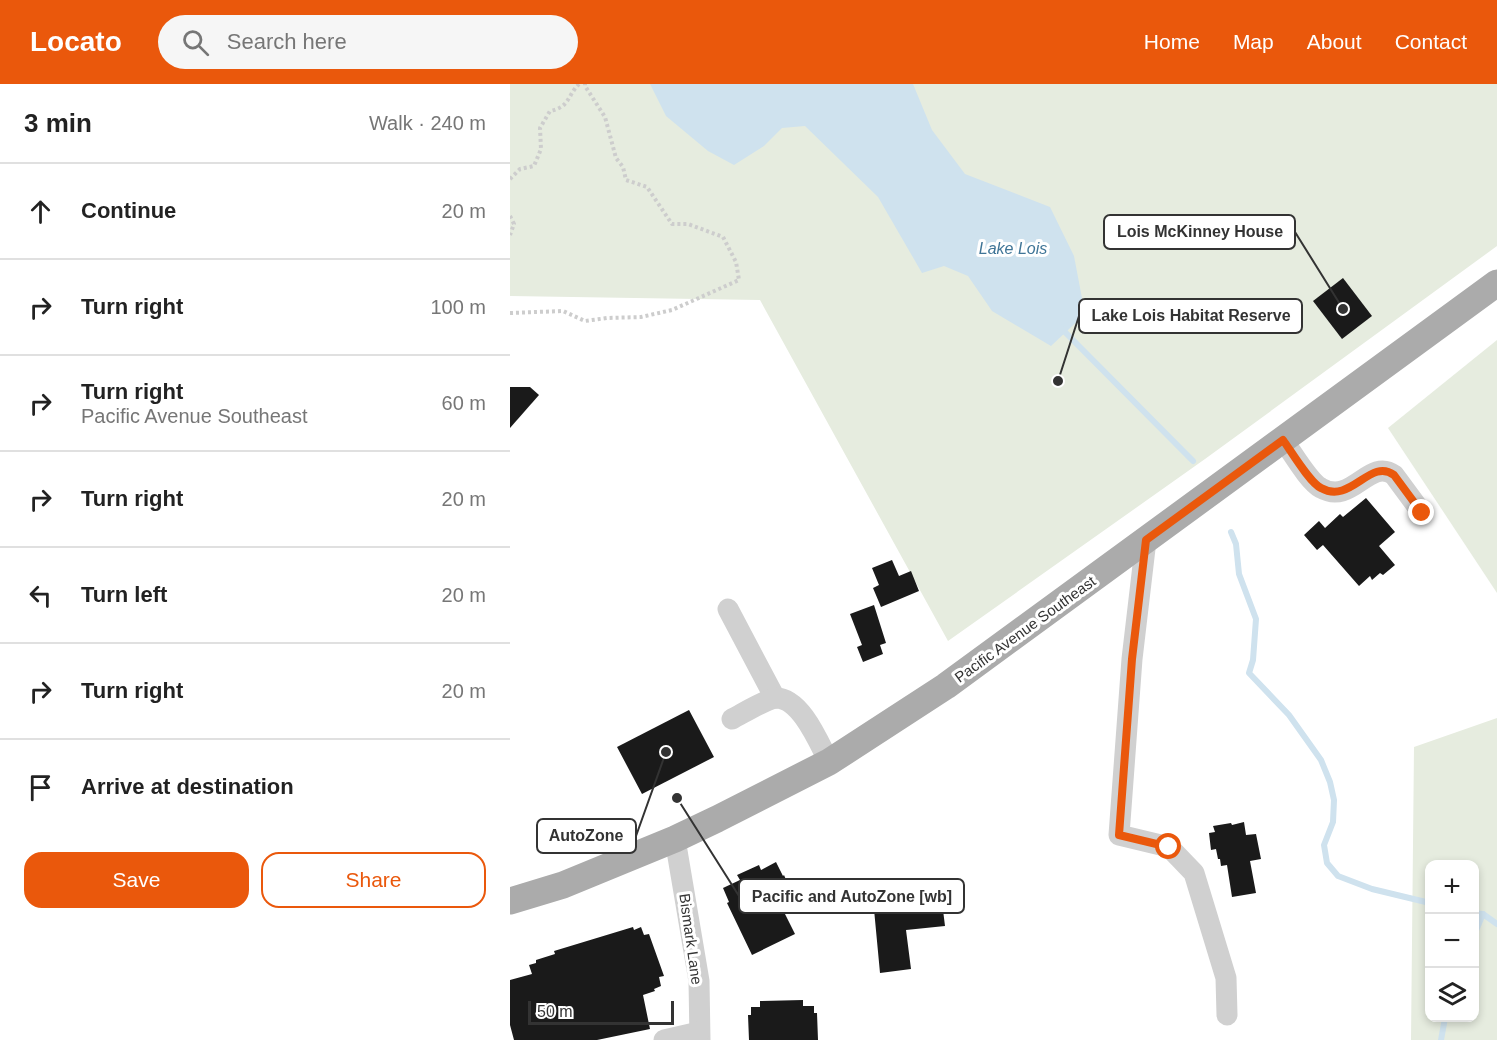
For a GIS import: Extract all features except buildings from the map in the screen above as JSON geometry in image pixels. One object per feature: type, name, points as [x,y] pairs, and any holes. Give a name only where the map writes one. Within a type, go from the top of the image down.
[{"type":"main road","name":"Pacific Avenue Southeast","points":[[510,901],[563,885],[675,839],[829,762],[946,686],[1497,283]]},
{"type":"street","points":[[1283,440],[1313,482],[1322,489],[1342,491],[1352,487],[1373,472],[1388,470],[1422,513]]},
{"type":"street","points":[[1146,540],[1132,659],[1119,835],[1169,847],[1194,873],[1226,978],[1227,1015]]},
{"type":"street","points":[[728,609],[775,698]]},
{"type":"street","points":[[732,719],[775,698],[787,702],[803,715],[829,762]]},
{"type":"street","name":"Bismark Lane","points":[[675,839],[699,981],[699,1036]]},
{"type":"street","points":[[663,1040],[699,1036]]},
{"type":"path","points":[[510,179],[520,169],[534,165],[541,149],[540,128],[550,111],[559,109],[565,104],[579,84]]},
{"type":"path","points":[[510,313],[563,311],[585,321],[641,317],[672,310],[739,280],[736,262],[723,237],[688,224],[672,224],[647,187],[626,180],[623,167],[616,158],[605,117],[585,84]]},
{"type":"path","points":[[510,216],[514,224],[510,235]]},
{"type":"shaded area","points":[[510,84],[1497,84],[1497,246],[1205,459],[948,641],[760,300],[510,296]]},
{"type":"shaded area","points":[[1497,340],[1497,593],[1388,428]]},
{"type":"shaded area","points":[[1497,718],[1497,1040],[1411,1040],[1414,747]]},
{"type":"water","name":"Lake Lois","points":[[650,84],[913,84],[932,130],[965,174],[1050,207],[1074,256],[1085,314],[1051,346],[992,311],[968,276],[944,266],[922,273],[878,197],[805,126],[782,128],[764,146],[734,165],[708,151],[666,116]]},
{"type":"waterway","points":[[1060,327],[1193,461]]},
{"type":"waterway","points":[[1231,532],[1236,544],[1239,574],[1256,619],[1253,660],[1249,673],[1289,715],[1321,760],[1330,782],[1334,800],[1333,822],[1324,845],[1327,863],[1338,876],[1372,889],[1425,902]]},
{"type":"waterway","points":[[1479,914],[1497,924]]},
{"type":"waterway","points":[[1479,923],[1483,914]]},
{"type":"waterway","points":[[1441,1040],[1444,1022]]},
{"type":"place","name":"Lois McKinney House","points":[[1343,309]]},
{"type":"place","name":"Lake Lois Habitat Reserve","points":[[1058,381]]},
{"type":"place","name":"AutoZone","points":[[666,752]]},
{"type":"place","name":"Pacific and AutoZone [wb]","points":[[677,798]]},
{"type":"route","points":[[1169,847],[1119,835],[1132,659],[1146,540],[1283,440],[1313,482],[1322,489],[1342,491],[1352,487],[1373,472],[1388,470],[1422,513]]}]
